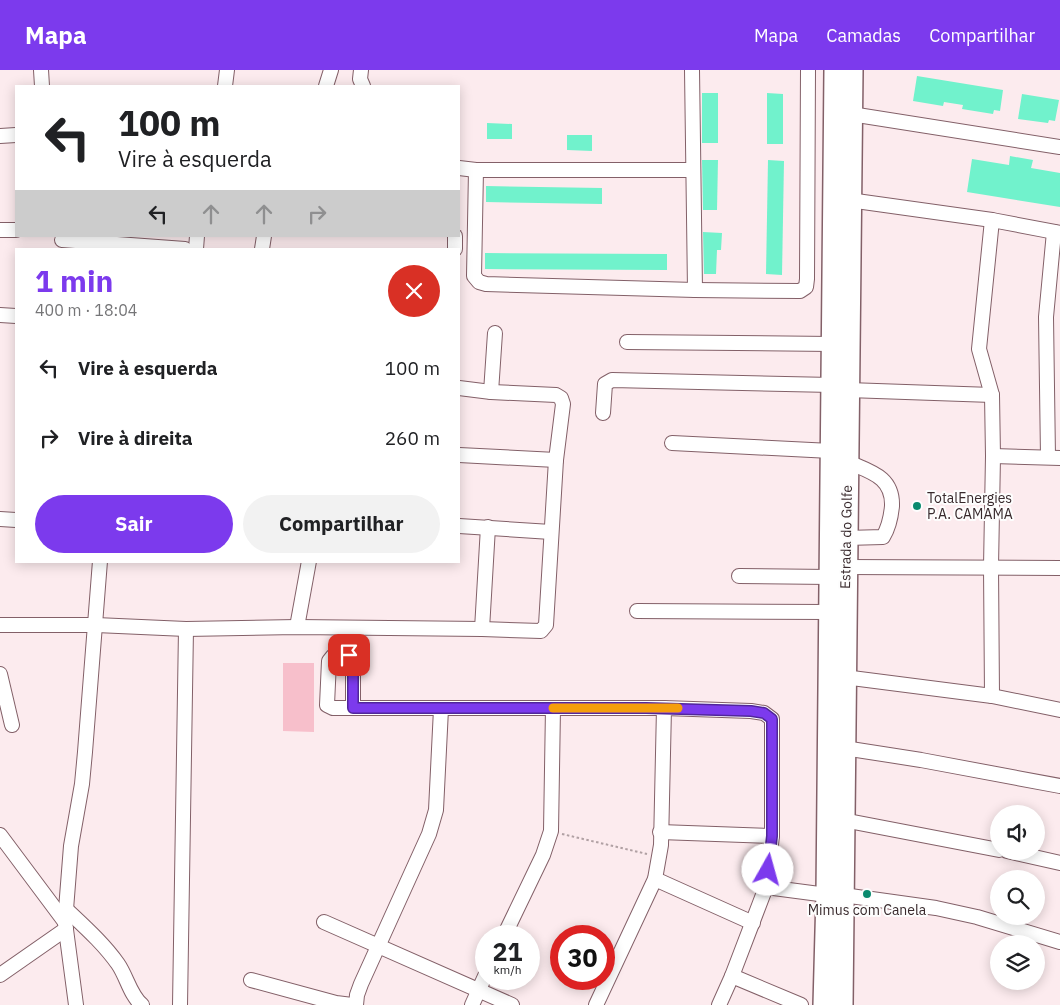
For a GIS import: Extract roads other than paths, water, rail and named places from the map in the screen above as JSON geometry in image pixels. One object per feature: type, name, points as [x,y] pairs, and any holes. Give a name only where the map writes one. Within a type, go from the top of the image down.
[{"type":"highway","name":"Estrada do Golfe","points":[[835,70],[832,344],[840,388]]},
{"type":"highway","name":"Estrada do Golfe","points":[[824,1005],[843,820],[844,677],[838,572],[839,456],[852,70]]},
{"type":"highway","name":"Estrada do Golfe","points":[[839,456],[846,538],[830,612],[835,895],[842,1005]]},
{"type":"street","points":[[41,70],[42,85]]},
{"type":"street","points":[[225,85],[227,70]]},
{"type":"street","points":[[326,85],[331,70]]},
{"type":"street","points":[[361,70],[360,79],[363,85]]},
{"type":"street","points":[[692,70],[695,290]]},
{"type":"street","points":[[476,170],[474,276],[479,282],[486,284],[695,290],[800,291],[806,287],[808,70]]},
{"type":"street","points":[[851,114],[1060,147]]},
{"type":"street","points":[[0,136],[15,135]]},
{"type":"street","points":[[460,168],[476,170],[693,170]]},
{"type":"street","points":[[849,200],[992,220],[1057,232],[1046,317],[1054,457],[993,456]]},
{"type":"street","points":[[992,220],[979,349],[992,395],[992,696]]},
{"type":"street","points":[[0,230],[15,230]]},
{"type":"street","points":[[62,242],[167,248]]},
{"type":"street","points":[[0,316],[15,316]]},
{"type":"street","points":[[492,392],[494,333]]},
{"type":"street","points":[[628,342],[832,344]]},
{"type":"street","points":[[603,413],[605,384],[612,380],[992,395]]},
{"type":"street","points":[[0,625],[96,625],[186,629],[297,627],[541,631],[545,628],[556,460],[563,404],[561,398],[556,395],[492,392],[460,388]]},
{"type":"street","points":[[672,443],[839,456],[871,472],[883,480],[890,488],[891,518],[883,537],[846,538]]},
{"type":"street","points":[[460,455],[556,460]]},
{"type":"street","points":[[0,519],[15,520]]},
{"type":"street","points":[[460,526],[552,532]]},
{"type":"street","points":[[482,629],[488,527]]},
{"type":"street","points":[[76,1005],[66,920],[71,846],[82,784],[100,563]]},
{"type":"street","points":[[297,627],[308,563]]},
{"type":"street","points":[[740,576],[991,567],[1060,568]]},
{"type":"street","points":[[637,611],[830,612]]},
{"type":"street","points":[[180,1005],[186,629]]},
{"type":"street","points":[[0,674],[12,725]]},
{"type":"street","points":[[844,677],[992,696],[1060,710]]},
{"type":"street","points":[[353,708],[664,708],[751,711],[764,713],[772,719],[772,836],[766,887],[754,923],[718,1005]]},
{"type":"street","points":[[509,925],[543,855],[551,831],[554,708]]},
{"type":"street","points":[[596,1005],[655,879],[660,856],[664,708]]},
{"type":"street","points":[[356,1005],[357,994],[430,834],[436,810],[441,709]]},
{"type":"street","points":[[844,748],[922,760],[1060,786]]},
{"type":"street","points":[[843,820],[990,848]]},
{"type":"street","points":[[660,832],[772,836]]},
{"type":"street","points":[[0,835],[66,920],[87,928],[112,955],[134,995],[142,1005]]},
{"type":"street","points":[[1045,859],[1060,862]]},
{"type":"street","points":[[655,879],[754,923]]},
{"type":"street","points":[[766,887],[936,908],[977,916],[1060,942]]},
{"type":"street","points":[[0,975],[66,920]]},
{"type":"street","points":[[324,922],[475,988]]},
{"type":"street","points":[[732,976],[801,1005]]},
{"type":"street","points":[[251,980],[336,1003],[352,1005]]},
{"type":"street","points":[[472,1005],[479,990],[512,1005]]},
{"type":"place","name":"TotalEnergies P.A. CAMAMA","points":[[917,506]]},
{"type":"place","name":"Mimus com Canela","points":[[867,894]]}]
